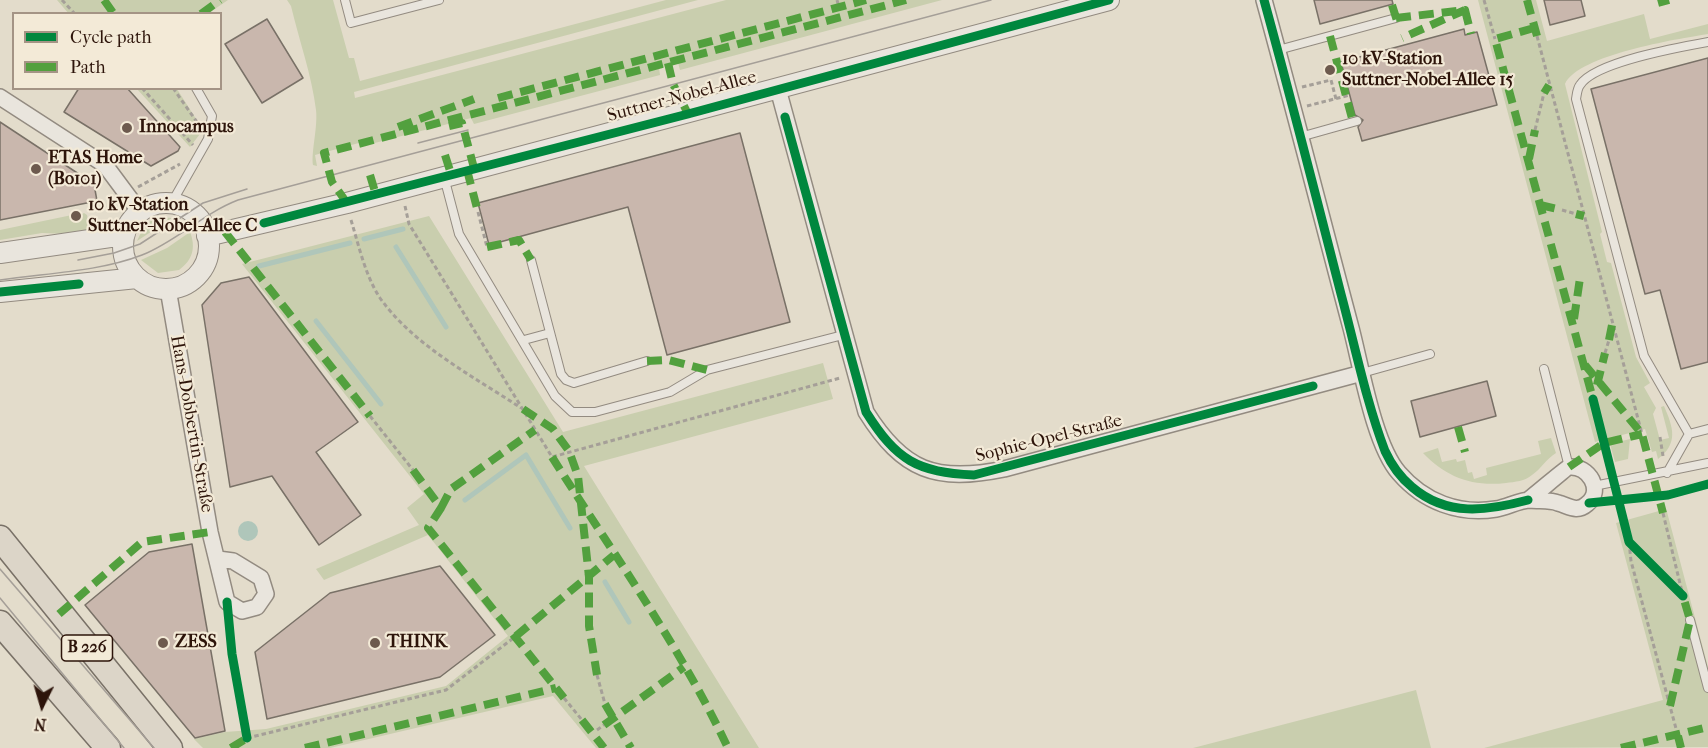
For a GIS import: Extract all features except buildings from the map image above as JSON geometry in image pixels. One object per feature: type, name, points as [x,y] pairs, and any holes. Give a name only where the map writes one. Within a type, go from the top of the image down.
[{"type":"main road","name":"B 226","points":[[0,538],[170,748]]},
{"type":"main road","name":"B 226","points":[[0,623],[108,748]]},
{"type":"street","name":"Suttner-Nobel-Allee","points":[[207,236],[401,188],[1109,0]]},
{"type":"street","points":[[1264,0],[1362,373],[1386,453],[1397,472],[1412,487],[1447,507],[1470,511],[1496,509],[1528,500],[1558,502],[1568,508],[1580,508],[1588,503],[1593,495],[1594,486],[1590,474],[1580,468],[1569,467],[1559,472],[1553,482],[1528,500]]},
{"type":"street","name":"Sophie-Opel-Straße","points":[[778,89],[843,335],[866,412],[884,441],[908,461],[939,473],[974,475],[1362,373]]},
{"type":"street","points":[[0,97],[105,165],[140,212]]},
{"type":"street","points":[[160,203],[174,204],[189,210],[199,219],[207,236],[208,254],[198,274],[190,281],[168,289],[151,286],[137,278],[123,255],[124,235],[129,223],[140,212],[160,203]]},
{"type":"street","points":[[0,253],[124,235]]},
{"type":"street","points":[[0,292],[137,278]]},
{"type":"street","name":"Hans-Dobbertin-Straße","points":[[168,289],[210,532],[218,559]]},
{"type":"lane","points":[[345,0],[351,23],[439,0]]},
{"type":"lane","points":[[1278,50],[1396,18]]},
{"type":"lane","points":[[1689,434],[1644,356],[1576,99],[1579,87],[1588,76],[1612,65],[1708,42]]},
{"type":"lane","points":[[174,204],[175,197],[208,139],[212,116],[197,90]]},
{"type":"lane","points":[[1300,136],[1357,121]]},
{"type":"lane","points":[[444,176],[459,234],[524,340],[527,351],[555,396],[572,412],[595,412],[669,392],[707,370],[843,335]]},
{"type":"lane","points":[[531,260],[561,374],[566,380],[574,383],[647,361]]},
{"type":"lane","points":[[524,340],[550,333]]},
{"type":"lane","points":[[1362,373],[1430,354]]},
{"type":"lane","points":[[1544,369],[1569,467]]},
{"type":"lane","points":[[1667,473],[1689,434],[1708,429]]},
{"type":"lane","points":[[1594,486],[1708,463]]},
{"type":"lane","points":[[1553,482],[1553,493],[1558,502]]},
{"type":"lane","points":[[1690,620],[1708,687]]},
{"type":"path","points":[[62,0],[73,12]]},
{"type":"path","points":[[837,0],[839,7]]},
{"type":"path","points":[[1484,0],[1495,39]]},
{"type":"path","points":[[1537,36],[1642,434]]},
{"type":"path","points":[[1289,91],[1331,80],[1336,99]]},
{"type":"path","points":[[127,193],[200,154],[144,90]]},
{"type":"path","points":[[174,90],[208,139]]},
{"type":"path","points":[[1536,130],[1544,93]]},
{"type":"path","points":[[1294,110],[1350,95]]},
{"type":"path","points":[[401,188],[409,224],[552,457],[854,374]]},
{"type":"path","points":[[1562,210],[1576,214]]},
{"type":"path","points":[[478,212],[487,247]]},
{"type":"path","points":[[356,235],[364,265],[379,296],[402,324],[425,343],[523,409]]},
{"type":"path","points":[[1605,353],[1609,340]]},
{"type":"path","points":[[370,416],[413,470]]},
{"type":"path","points":[[1663,513],[1683,596]]},
{"type":"path","points":[[1628,537],[1638,550]]},
{"type":"path","points":[[1628,537],[1631,561],[1678,736]]},
{"type":"path","points":[[1670,581],[1683,596]]},
{"type":"path","points":[[247,738],[446,690],[516,636]]},
{"type":"path","points":[[597,675],[605,704]]},
{"type":"path","points":[[564,698],[582,720]]},
{"type":"path","points":[[597,730],[604,725]]},
{"type":"shaded area","points":[[57,0],[228,0],[210,12],[67,12]]},
{"type":"shaded area","points":[[287,0],[333,0],[349,58],[354,58],[360,81],[666,0],[698,0],[354,92],[355,98],[726,0],[942,0],[680,70],[678,63],[659,68],[660,75],[474,124],[471,118],[367,145],[366,141],[315,155],[317,166],[313,165],[316,117],[314,97],[291,6]]},
{"type":"shaded area","points":[[1478,0],[1536,0],[1547,41],[1644,14],[1650,39],[1708,24],[1708,34],[1653,44],[1608,57],[1588,65],[1574,74],[1565,84],[1602,232],[1600,234],[1607,262],[1611,263],[1636,357],[1650,383],[1644,387],[1656,408],[1653,414],[1660,440],[1669,438],[1661,407],[1664,406],[1672,428],[1672,441],[1665,453],[1658,459],[1656,451],[1652,452],[1645,429],[1595,442]]},
{"type":"shaded area","points":[[138,90],[178,90],[203,130],[190,147]]},
{"type":"shaded area","points":[[84,213],[87,215],[91,235],[42,233],[0,240],[0,230],[72,215],[73,219]]},
{"type":"shaded area","points":[[429,216],[563,432],[823,363],[833,399],[584,466],[759,748],[596,748],[553,696],[330,748],[203,748],[194,739],[225,732],[266,729],[446,686],[508,636],[428,535],[324,580],[316,569],[419,525],[407,508],[424,494],[242,264]]},
{"type":"shaded area","points":[[158,217],[172,218],[137,241],[145,224]]},
{"type":"shaded area","points":[[190,232],[193,243],[192,253],[179,270],[158,273],[141,260],[167,248]]},
{"type":"shaded area","points":[[1551,438],[1556,453],[1529,477],[1509,483],[1471,482],[1450,474],[1423,453],[1438,448],[1442,462],[1465,460],[1468,473],[1472,472],[1474,479],[1487,475],[1486,468],[1541,454],[1538,441]]},
{"type":"shaded area","points":[[1630,439],[1628,459],[1615,462],[1610,444]]},
{"type":"shaded area","points":[[1659,511],[1667,512],[1708,667],[1708,747],[1484,748],[1663,700],[1616,523]]},
{"type":"shaded area","points":[[248,521],[255,524],[258,531],[255,538],[248,541],[241,538],[238,531],[241,524]]},
{"type":"shaded area","points":[[1416,690],[1431,748],[1193,748]]},
{"type":"waterway","points":[[364,239],[403,229]]},
{"type":"waterway","points":[[259,266],[350,243]]},
{"type":"waterway","points":[[396,247],[446,327]]},
{"type":"waterway","points":[[316,321],[381,404]]},
{"type":"waterway","points":[[465,500],[526,455],[570,528]]},
{"type":"waterway","points":[[605,582],[629,622]]},
{"type":"tram line","points":[[0,280],[90,269],[125,261],[155,249],[238,200],[991,0]]},
{"type":"tram line","points":[[418,143],[468,130]]},
{"type":"tram line","points":[[78,260],[114,253],[140,244],[203,203],[247,189]]},
{"type":"tram line","points":[[0,569],[154,748]]},
{"type":"tram line","points":[[0,598],[124,748]]},
{"type":"marked path","points":[[104,0],[113,12]]},
{"type":"marked path","points":[[204,12],[220,0]]},
{"type":"marked path","points":[[498,98],[866,0]]},
{"type":"marked path","points":[[347,203],[332,182],[324,153],[906,0]]},
{"type":"marked path","points":[[1527,0],[1537,36]]},
{"type":"marked path","points":[[1658,3],[1669,0]]},
{"type":"marked path","points":[[1392,5],[1399,27]]},
{"type":"marked path","points":[[1465,10],[1471,34]]},
{"type":"marked path","points":[[1396,18],[1465,10],[1402,38]]},
{"type":"marked path","points":[[1534,28],[1495,39],[1593,399]]},
{"type":"marked path","points":[[1330,36],[1353,122]]},
{"type":"marked path","points":[[668,63],[673,84],[688,114]]},
{"type":"marked path","points":[[1544,93],[1549,85]]},
{"type":"marked path","points":[[398,127],[474,99]]},
{"type":"marked path","points":[[449,126],[462,123],[474,168]]},
{"type":"marked path","points":[[1529,159],[1535,130]]},
{"type":"marked path","points":[[445,155],[451,174]]},
{"type":"marked path","points":[[467,170],[478,212]]},
{"type":"marked path","points":[[370,175],[376,195]]},
{"type":"marked path","points":[[1540,205],[1562,210]]},
{"type":"marked path","points":[[1576,214],[1584,216]]},
{"type":"marked path","points":[[225,232],[370,416]]},
{"type":"marked path","points":[[487,247],[519,240],[531,260]]},
{"type":"marked path","points":[[1574,319],[1580,278]]},
{"type":"marked path","points":[[1609,340],[1612,325]]},
{"type":"marked path","points":[[1597,385],[1605,353]]},
{"type":"marked path","points":[[647,361],[668,360],[707,370]]},
{"type":"marked path","points":[[1585,365],[1642,434],[1663,513]]},
{"type":"marked path","points":[[523,409],[553,429],[569,451],[578,476],[589,577],[589,626],[597,675]]},
{"type":"marked path","points":[[1458,427],[1465,452]]},
{"type":"marked path","points":[[441,508],[451,489],[535,430]]},
{"type":"marked path","points":[[1569,467],[1604,443],[1642,434]]},
{"type":"marked path","points":[[552,457],[667,636],[728,748]]},
{"type":"marked path","points":[[413,470],[441,508],[428,528],[564,698]]},
{"type":"marked path","points":[[59,614],[142,542],[210,532]]},
{"type":"marked path","points":[[516,636],[614,555]]},
{"type":"marked path","points":[[1670,706],[1690,620],[1683,596]]},
{"type":"marked path","points":[[604,725],[684,667]]},
{"type":"marked path","points":[[305,748],[556,688]]},
{"type":"marked path","points":[[605,704],[631,748]]},
{"type":"marked path","points":[[582,720],[604,748]]},
{"type":"marked path","points":[[1621,748],[1708,727]]},
{"type":"marked path","points":[[1678,736],[1681,748]]},
{"type":"marked path","points":[[231,748],[247,738]]},
{"type":"cycle path","points":[[264,223],[688,114],[1109,0]]},
{"type":"cycle path","points":[[1264,0],[1366,393],[1387,456],[1408,483],[1425,497],[1439,503],[1453,507],[1483,509],[1528,500]]},
{"type":"cycle path","points":[[785,117],[866,412],[888,442],[910,461],[937,471],[974,475],[1313,386]]},
{"type":"cycle path","points":[[0,292],[79,284]]},
{"type":"cycle path","points":[[1593,399],[1629,542],[1683,596]]},
{"type":"cycle path","points":[[1589,503],[1668,495],[1708,484]]},
{"type":"cycle path","points":[[227,602],[232,654],[247,738]]},
{"type":"place","name":"10 kV-Station Suttner-Nobel-Allee 15","points":[[1330,70]]},
{"type":"place","name":"Innocampus","points":[[127,128]]},
{"type":"place","name":"ETAS Home (Bo101)","points":[[36,169]]},
{"type":"place","name":"10 kV-Station Suttner-Nobel-Allee C","points":[[76,216]]},
{"type":"place","name":"ZESS","points":[[163,643]]},
{"type":"place","name":"THINK","points":[[375,643]]}]
